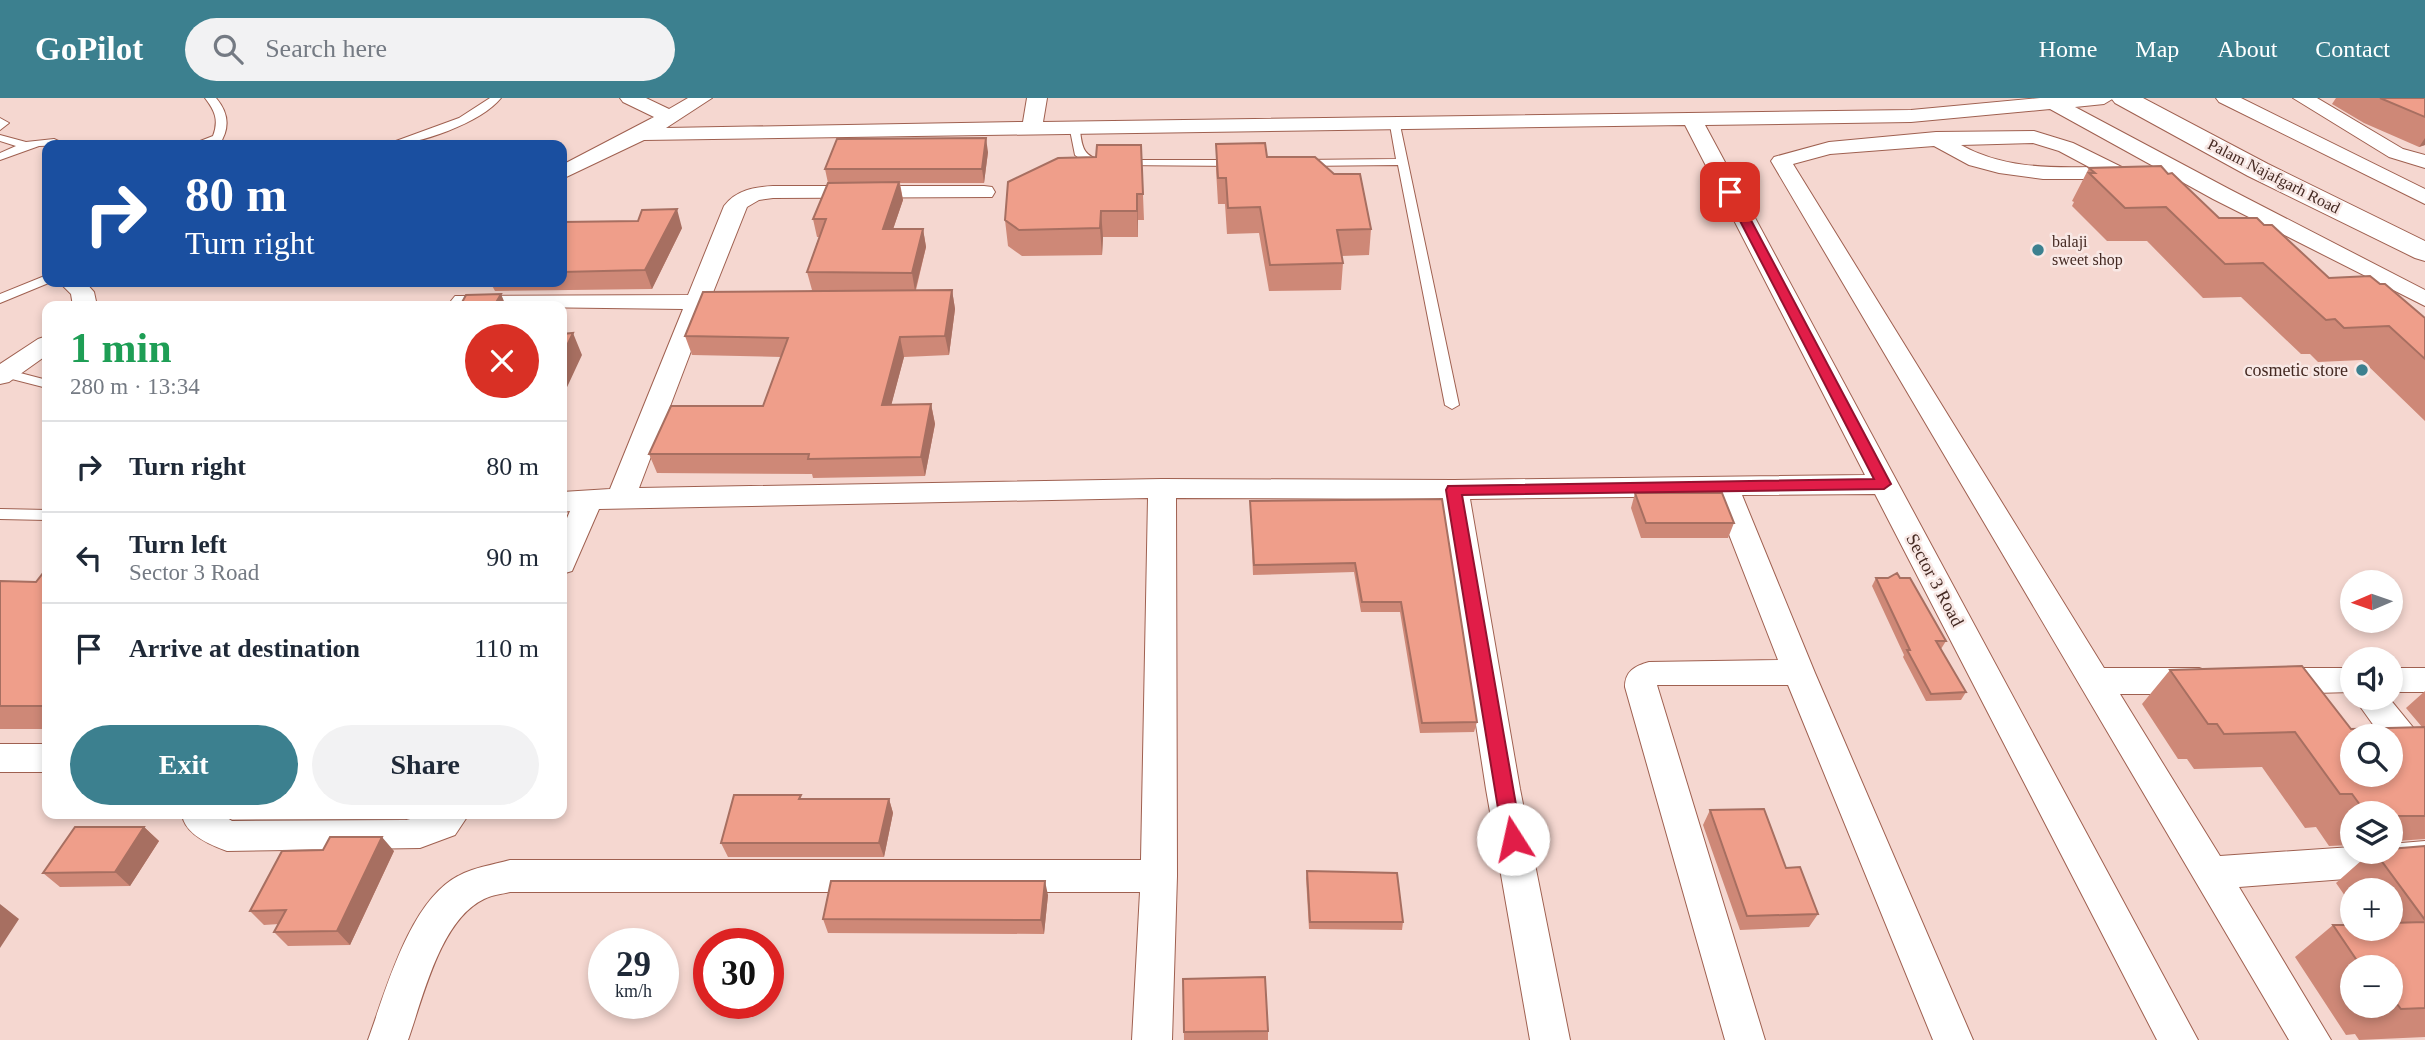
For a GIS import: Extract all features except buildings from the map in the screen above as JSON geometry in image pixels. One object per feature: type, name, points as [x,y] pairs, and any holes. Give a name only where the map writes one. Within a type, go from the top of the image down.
[{"type":"main road","name":"Palam Najafgarh Road","points":[[2124,98],[2258,170],[2425,252]]},
{"type":"main road","name":"Palam Najafgarh Road","points":[[2172,98],[2290,162],[2425,228]]},
{"type":"street","points":[[630,98],[668,117]]},
{"type":"street","points":[[567,170],[640,134],[702,98]]},
{"type":"street","points":[[1032,130],[1037,98]]},
{"type":"street","points":[[640,134],[1075,130],[1911,116],[2104,98]]},
{"type":"street","points":[[2226,98],[2425,197]]},
{"type":"street","points":[[2250,110],[2291,100],[2396,153],[2425,163]]},
{"type":"street","points":[[2051,101],[2221,194],[2425,299]]},
{"type":"street","points":[[1911,116],[1938,139],[1977,162],[2004,169],[2066,175],[2117,173]]},
{"type":"street","name":"Sector 3 Road","points":[[1692,120],[2178,1040]]},
{"type":"street","points":[[2165,197],[2066,147],[2034,137],[1938,139],[1829,148],[1781,161],[2311,1040]]},
{"type":"street","points":[[621,498],[735,206],[744,197],[773,192],[984,192]]},
{"type":"street","points":[[466,296],[738,302]]},
{"type":"street","points":[[3,375],[42,348]]},
{"type":"street","points":[[567,539],[575,501],[621,498],[1162,488],[1454,490],[1884,484]]},
{"type":"street","points":[[1152,1040],[1159,876],[1162,488]]},
{"type":"street","points":[[1725,488],[1799,673],[1953,1040]]},
{"type":"street","points":[[1454,490],[1503,789],[1550,1040]]},
{"type":"street","points":[[1745,1040],[1641,687],[1641,679],[1648,674],[1662,672],[1799,673]]},
{"type":"street","points":[[2095,681],[2340,680]]},
{"type":"street","points":[[2403,680],[2425,680]]},
{"type":"street","points":[[2380,710],[2425,766]]},
{"type":"street","points":[[0,758],[42,758]]},
{"type":"street","points":[[200,819],[228,836],[406,835],[433,831],[442,827],[448,819]]},
{"type":"street","points":[[2210,873],[2425,857]]},
{"type":"street","points":[[388,1040],[424,947],[441,913],[469,888],[510,876],[1159,876]]},
{"type":"lane","points":[[210,98],[220,107],[223,125],[217,140]]},
{"type":"lane","points":[[404,140],[476,114],[491,106],[496,98]]},
{"type":"lane","points":[[0,121],[4,124],[0,127]]},
{"type":"lane","points":[[1395,125],[1452,405]]},
{"type":"lane","points":[[1075,130],[1075,151],[1080,158],[1094,163],[1255,163]]},
{"type":"lane","points":[[0,138],[28,146]]},
{"type":"lane","points":[[0,157],[42,142]]},
{"type":"lane","points":[[1282,163],[1403,162]]},
{"type":"lane","points":[[0,299],[42,281]]},
{"type":"lane","points":[[3,375],[42,383]]},
{"type":"lane","points":[[0,514],[42,515]]},
{"type":"place","name":"balaji sweet shop","points":[[2038,250]]},
{"type":"place","name":"cosmetic store","points":[[2362,370]]},
{"type":"route","points":[[1513,839],[1454,490],[1884,484],[1730,192]]}]
